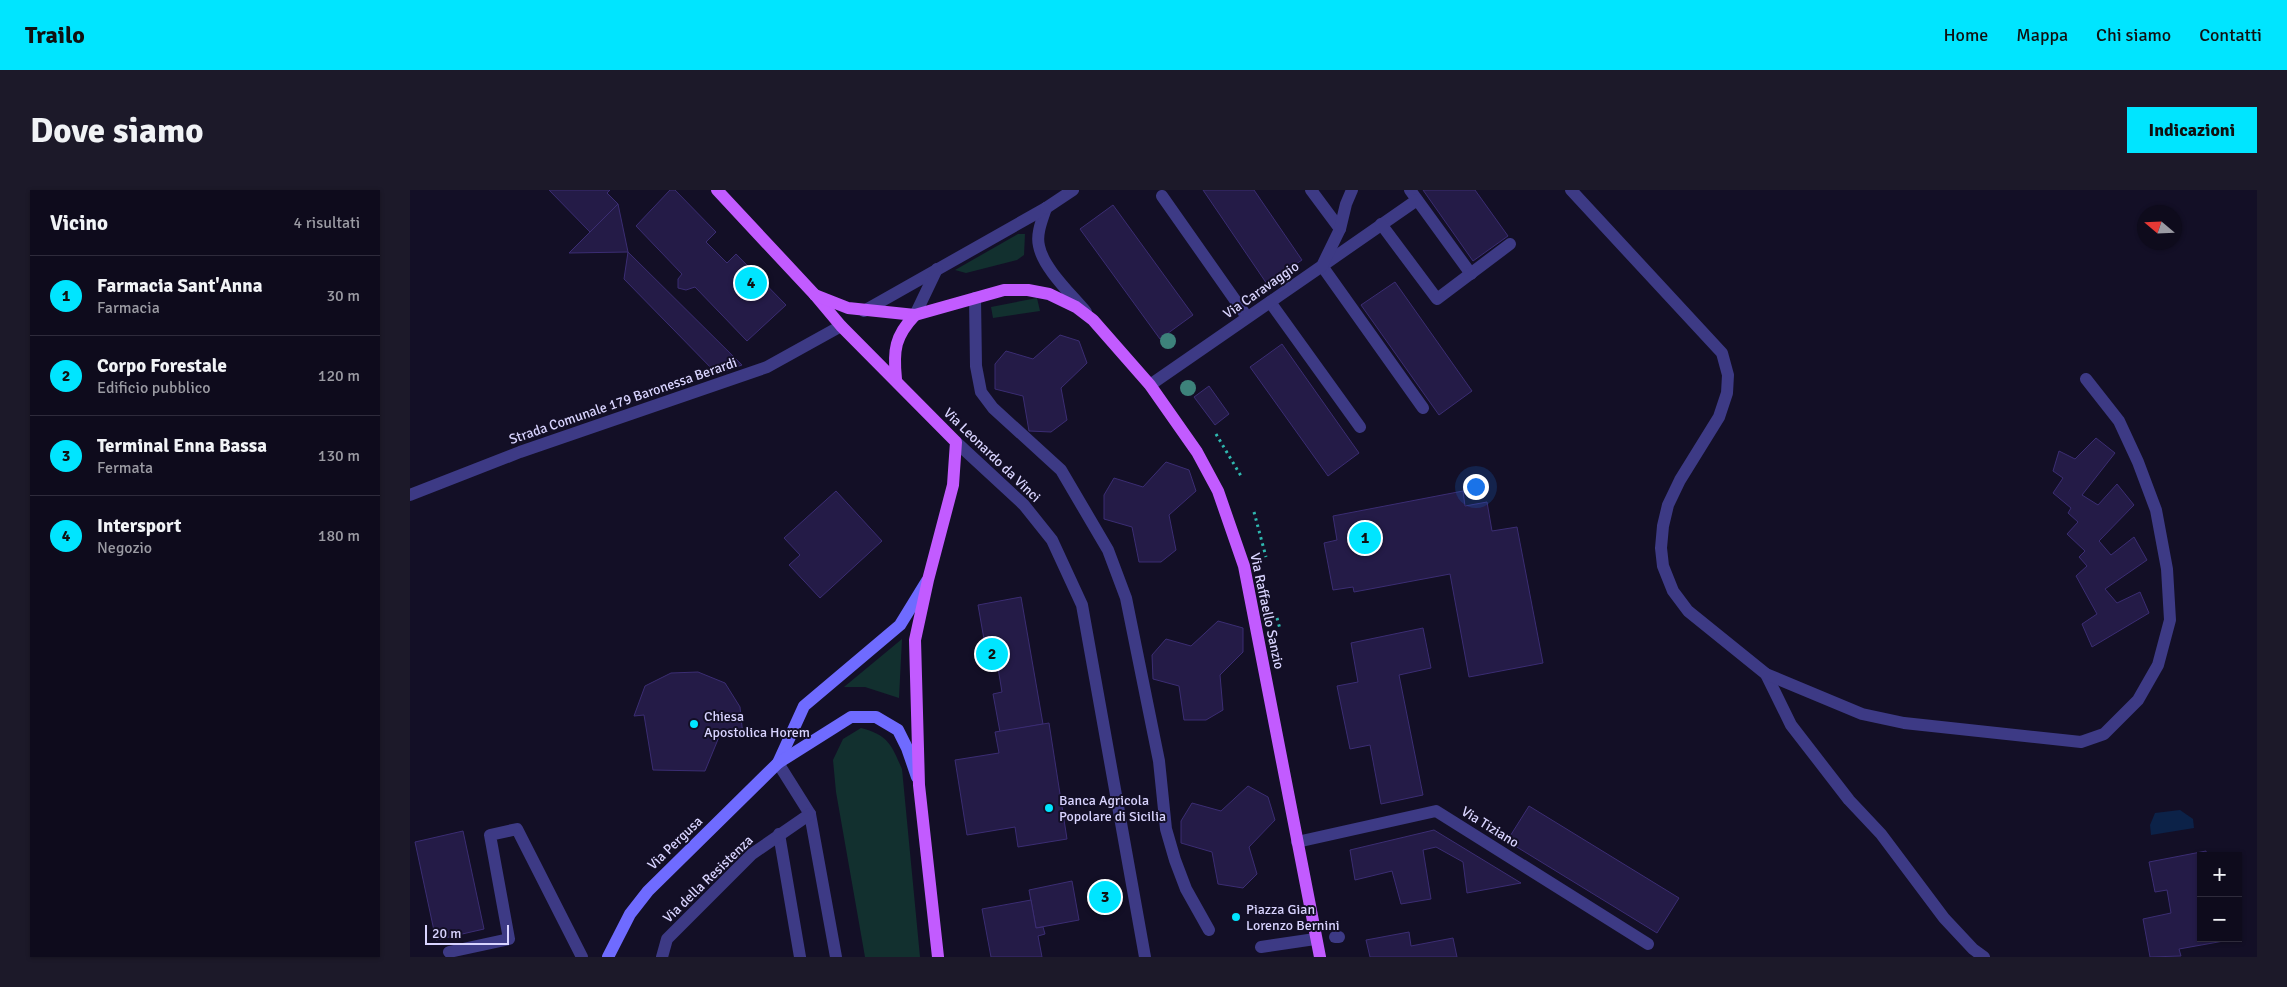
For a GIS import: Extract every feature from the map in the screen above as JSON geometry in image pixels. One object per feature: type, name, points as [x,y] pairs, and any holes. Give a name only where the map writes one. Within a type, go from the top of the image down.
[{"type":"main road","name":"Via Leonardo da Vinci","points":[[717,190],[842,326],[956,442]]},
{"type":"main road","name":"Via Raffaello Sanzio","points":[[915,315],[1004,290],[1028,290],[1049,294],[1076,307],[1092,320],[1150,385],[1197,452],[1218,491],[1244,566],[1320,957]]},
{"type":"main road","points":[[815,295],[848,308],[915,315]]},
{"type":"main road","points":[[896,379],[893,356],[897,340],[905,326],[915,315]]},
{"type":"main road","points":[[938,957],[919,784],[915,640],[928,580],[953,485],[956,442]]},
{"type":"main road","points":[[778,764],[804,706],[900,625],[928,580]]},
{"type":"main road","points":[[778,764],[851,717],[876,717],[898,730],[907,748],[919,784]]},
{"type":"main road","name":"Via Pergusa","points":[[608,957],[630,914],[648,891],[778,764]]},
{"type":"street","points":[[864,311],[1046,208],[1074,190]]},
{"type":"street","points":[[1311,190],[1340,229]]},
{"type":"street","name":"Via Caravaggio","points":[[1150,385],[1322,266],[1340,229],[1346,204],[1352,190]]},
{"type":"street","points":[[1571,190],[1722,353],[1728,375],[1727,393],[1719,417],[1680,480],[1668,505],[1663,526],[1661,548],[1663,566],[1674,591],[1688,611],[1766,674],[1862,714],[1904,723],[2081,742],[2104,734],[2138,700],[2158,665],[2170,620],[2167,569],[2156,510],[2138,462],[2119,421],[2086,379]]},
{"type":"street","points":[[1423,408],[1322,266],[1381,224],[1413,195],[1471,274]]},
{"type":"street","points":[[1162,196],[1247,317]]},
{"type":"street","points":[[1046,208],[1039,232],[1039,247],[1049,268],[1092,320]]},
{"type":"street","points":[[1381,224],[1437,299],[1510,244]]},
{"type":"street","points":[[915,315],[937,269]]},
{"type":"street","points":[[975,298],[976,366],[981,392],[993,408],[1061,470],[1108,550],[1123,590],[1158,761],[1166,829],[1186,889],[1209,930]]},
{"type":"street","points":[[1270,302],[1360,427]]},
{"type":"street","name":"Strada Comunale 179 Baronessa Berardi","points":[[410,495],[520,452],[767,367],[842,326]]},
{"type":"street","name":"Via Leonardo da Vinci","points":[[956,442],[1024,505],[1052,540],[1082,605],[1145,957]]},
{"type":"street","points":[[1766,674],[1791,725],[1843,792],[1881,834],[1944,918],[1973,949],[1984,957]]},
{"type":"street","points":[[778,764],[810,814],[836,957]]},
{"type":"street","name":"Via Tiziano","points":[[1297,842],[1436,811],[1648,944]]},
{"type":"street","name":"Via della Resistenza","points":[[662,957],[667,939],[752,854],[810,814]]},
{"type":"street","points":[[449,952],[509,939],[490,835],[517,829],[582,957]]},
{"type":"street","points":[[779,834],[800,957]]},
{"type":"street","points":[[1261,947],[1315,939]]},
{"type":"path","points":[[1216,434],[1241,476]]},
{"type":"path","points":[[1254,512],[1266,557]]},
{"type":"green space","points":[[1018,234],[1025,234],[1024,255],[1017,260],[966,273],[955,270]]},
{"type":"green space","points":[[1037,298],[1040,311],[993,318],[991,307]]},
{"type":"green space","points":[[902,639],[899,698],[865,687],[844,687]]},
{"type":"green space","points":[[861,728],[883,737],[895,753],[902,769],[920,957],[865,957],[836,792],[833,760],[843,739]]},
{"type":"water","points":[[2180,810],[2193,819],[2194,828],[2151,835],[2150,825],[2155,813]]},
{"type":"building","points":[[549,190],[610,190],[607,193],[618,204],[590,232]]},
{"type":"building","points":[[670,190],[675,190],[716,232],[706,242],[727,263],[736,254],[786,305],[747,341],[695,287],[686,290],[678,288],[678,279],[682,274],[636,226]]},
{"type":"building","points":[[1203,190],[1254,190],[1302,260],[1267,284]]},
{"type":"building","points":[[1423,190],[1475,190],[1508,236],[1473,261]]},
{"type":"building","points":[[618,204],[628,252],[569,253]]},
{"type":"building","points":[[1113,205],[1193,315],[1160,339],[1080,229]]},
{"type":"building","points":[[628,252],[742,365],[717,374],[624,279]]},
{"type":"building","points":[[1395,282],[1472,391],[1439,415],[1361,305]]},
{"type":"building","points":[[1060,335],[1079,341],[1087,363],[1061,388],[1067,420],[1051,432],[1029,431],[1023,396],[995,389],[995,364],[1006,351],[1033,359]]},
{"type":"building","points":[[1282,344],[1359,453],[1328,476],[1250,367]]},
{"type":"building","points":[[1209,386],[1229,414],[1215,425],[1194,397]]},
{"type":"building","points":[[2096,438],[2115,453],[2082,495],[2098,505],[2117,484],[2134,505],[2099,541],[2111,555],[2134,537],[2147,560],[2105,589],[2117,603],[2140,592],[2149,613],[2092,647],[2082,624],[2097,614],[2076,576],[2087,566],[2079,557],[2085,551],[2067,534],[2078,522],[2068,513],[2071,508],[2053,493],[2063,478],[2053,471],[2059,451],[2075,459]]},
{"type":"building","points":[[1166,462],[1189,470],[1196,491],[1169,515],[1176,550],[1161,562],[1139,562],[1132,527],[1104,519],[1104,495],[1114,478],[1143,487]]},
{"type":"building","points":[[836,491],[882,541],[820,598],[789,565],[800,555],[784,538]]},
{"type":"building","points":[[1463,491],[1465,506],[1487,502],[1492,531],[1517,527],[1543,663],[1469,677],[1450,574],[1354,592],[1353,587],[1333,590],[1324,543],[1337,540],[1333,516]]},
{"type":"building","points":[[1021,597],[1043,724],[1000,732],[993,694],[1002,692],[994,644],[985,645],[978,605]]},
{"type":"building","points":[[1218,621],[1243,628],[1243,652],[1220,675],[1223,710],[1206,720],[1184,720],[1179,686],[1153,679],[1152,655],[1166,639],[1191,646]]},
{"type":"building","points":[[1423,628],[1431,668],[1399,675],[1423,795],[1381,804],[1370,745],[1350,749],[1337,686],[1358,682],[1351,643]]},
{"type":"building","name":"Chiesa Apostolica Horem","points":[[698,672],[725,683],[740,707],[743,736],[721,732],[705,771],[653,770],[644,715],[634,716],[645,686],[671,673]]},
{"type":"building","points":[[1049,723],[1067,839],[1018,847],[1015,827],[967,835],[955,760],[999,753],[995,732]]},
{"type":"building","points":[[1248,786],[1268,797],[1275,820],[1249,847],[1257,874],[1243,888],[1218,884],[1212,852],[1181,843],[1181,821],[1192,803],[1221,811]]},
{"type":"building","points":[[1529,806],[1679,898],[1657,933],[1507,841]]},
{"type":"building","points":[[1434,830],[1521,883],[1467,893],[1463,862],[1436,847],[1423,850],[1431,899],[1401,904],[1392,871],[1355,880],[1350,850]]},
{"type":"building","points":[[463,831],[484,929],[436,940],[415,842]]},
{"type":"building","points":[[2197,853],[2197,942],[2218,942],[2179,949],[2181,956],[2150,957],[2143,919],[2171,913],[2167,890],[2155,892],[2149,862]]},
{"type":"building","points":[[1072,881],[1079,920],[1036,928],[1029,890]]},
{"type":"building","points":[[1031,900],[1036,928],[1043,927],[1045,934],[1038,936],[1042,957],[991,957],[982,909]]},
{"type":"building","points":[[1409,932],[1411,946],[1453,938],[1457,957],[1370,957],[1366,940]]},
{"type":"place","name":"Intersport","points":[[751,283]]},
{"type":"place","name":"Farmacia Sant'Anna","points":[[1365,538]]},
{"type":"place","name":"Corpo Forestale","points":[[992,654]]},
{"type":"place","name":"Chiesa Apostolica Horem","points":[[694,724]]},
{"type":"place","name":"Banca Agricola Popolare di Sicilia","points":[[1049,808]]},
{"type":"place","name":"Terminal Enna Bassa","points":[[1105,897]]},
{"type":"place","name":"Piazza Gian Lorenzo Bernini","points":[[1236,917]]}]
